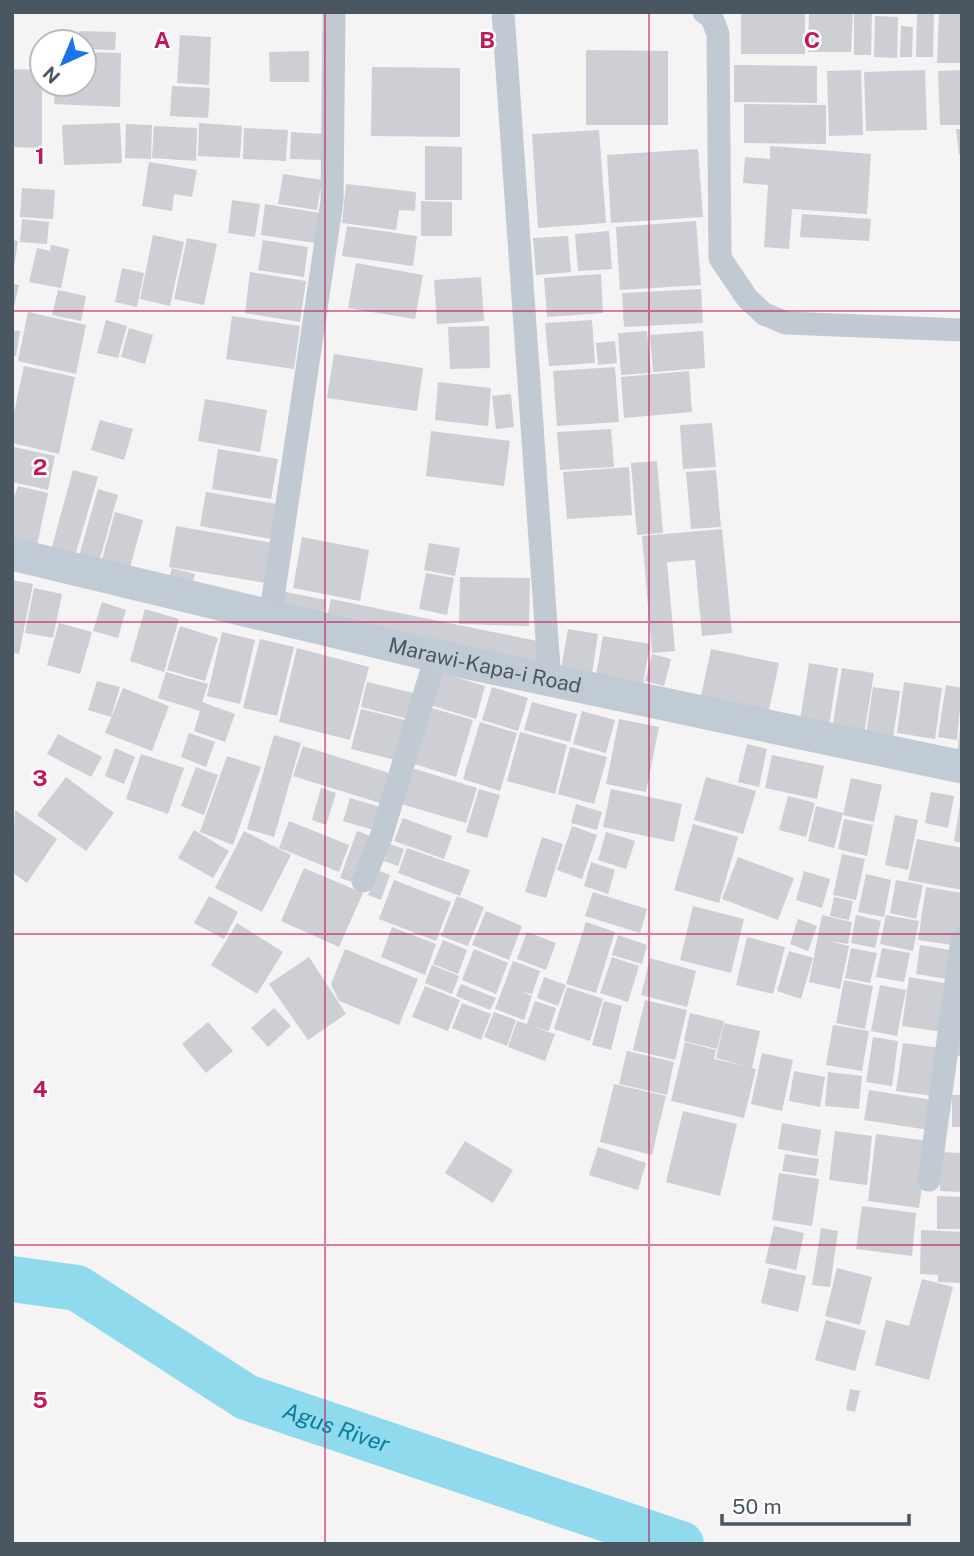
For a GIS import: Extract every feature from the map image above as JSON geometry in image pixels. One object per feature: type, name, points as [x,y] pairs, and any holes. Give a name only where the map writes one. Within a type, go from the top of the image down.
[{"type":"main road","name":"Marawi-Kapa-i Road","points":[[12,554],[270,618],[550,682],[962,767]]},
{"type":"street","points":[[270,618],[332,201],[334,12]]},
{"type":"street","points":[[503,12],[550,682]]},
{"type":"street","points":[[704,12],[712,19],[718,34],[720,258],[747,298],[764,314],[786,323],[962,330]]},
{"type":"street","points":[[363,881],[381,837],[436,656]]},
{"type":"street","points":[[929,1180],[962,939]]},
{"type":"building","points":[[741,12],[805,12],[805,54],[741,54]]},
{"type":"building","points":[[809,12],[853,12],[851,52],[808,52]]},
{"type":"building","points":[[854,12],[872,12],[871,55],[854,55]]},
{"type":"building","points":[[917,12],[934,12],[933,57],[916,57]]},
{"type":"building","points":[[939,12],[962,12],[962,63],[937,63]]},
{"type":"building","points":[[875,16],[898,17],[897,58],[874,57]]},
{"type":"building","points":[[901,26],[913,27],[912,57],[900,57]]},
{"type":"building","points":[[98,32],[116,32],[115,50],[98,49]]},
{"type":"building","points":[[180,35],[211,37],[209,85],[177,83]]},
{"type":"building","points":[[586,50],[668,51],[668,125],[586,125]]},
{"type":"building","points":[[309,51],[309,82],[270,82],[269,52]]},
{"type":"building","points":[[98,52],[121,53],[120,107],[54,104],[54,98],[98,98]]},
{"type":"building","points":[[734,65],[817,66],[817,103],[734,102]]},
{"type":"building","points":[[372,67],[460,68],[460,137],[371,136]]},
{"type":"building","points":[[12,69],[28,70],[28,98],[42,98],[42,148],[12,147]]},
{"type":"building","points":[[861,70],[863,135],[829,136],[827,71]]},
{"type":"building","points":[[925,70],[927,130],[866,131],[864,72]]},
{"type":"building","points":[[962,70],[962,125],[940,125],[938,71]]},
{"type":"building","points":[[172,86],[210,88],[208,118],[170,116]]},
{"type":"building","points":[[744,104],[826,105],[826,144],[744,143]]},
{"type":"building","points":[[120,123],[122,163],[64,165],[62,125]]},
{"type":"building","points":[[199,123],[242,126],[240,158],[198,156]]},
{"type":"building","points":[[126,124],[152,125],[151,159],[125,158]]},
{"type":"building","points":[[154,126],[197,128],[196,161],[152,158]]},
{"type":"building","points":[[244,128],[288,130],[286,161],[243,159]]},
{"type":"building","points":[[956,129],[962,129],[962,155],[959,155]]},
{"type":"building","points":[[599,130],[606,223],[538,228],[532,134]]},
{"type":"building","points":[[291,132],[324,134],[323,160],[290,159]]},
{"type":"building","points":[[425,146],[462,147],[462,200],[425,200]]},
{"type":"building","points":[[770,146],[871,154],[867,214],[792,209],[789,249],[764,247],[768,185],[743,183],[745,157],[770,159]]},
{"type":"building","points":[[698,149],[703,217],[611,223],[607,155]]},
{"type":"building","points":[[149,162],[197,170],[192,197],[174,194],[172,211],[142,206]]},
{"type":"building","points":[[283,174],[322,180],[317,210],[278,204]]},
{"type":"building","points":[[346,184],[416,192],[415,211],[399,210],[396,230],[342,223]]},
{"type":"building","points":[[22,188],[55,190],[53,219],[20,217]]},
{"type":"building","points":[[232,200],[260,204],[255,237],[228,233]]},
{"type":"building","points":[[421,201],[452,202],[452,236],[421,236]]},
{"type":"building","points":[[265,204],[320,213],[315,243],[261,235]]},
{"type":"building","points":[[802,214],[871,219],[869,241],[800,237]]},
{"type":"building","points":[[22,219],[49,222],[47,244],[20,242]]},
{"type":"building","points":[[696,221],[701,285],[620,290],[616,227]]},
{"type":"building","points":[[347,226],[417,236],[413,266],[342,256]]},
{"type":"building","points":[[609,231],[612,269],[578,271],[575,234]]},
{"type":"building","points":[[153,235],[184,242],[170,306],[140,299]]},
{"type":"building","points":[[568,236],[571,272],[536,275],[533,238]]},
{"type":"building","points":[[187,238],[217,244],[204,305],[174,299]]},
{"type":"building","points":[[12,240],[18,241],[14,267],[12,267]]},
{"type":"building","points":[[263,240],[308,247],[304,277],[258,270]]},
{"type":"building","points":[[51,245],[69,249],[61,288],[29,282],[37,248],[50,251]]},
{"type":"building","points":[[356,263],[423,275],[415,319],[348,308]]},
{"type":"building","points":[[122,268],[144,273],[137,307],[115,302]]},
{"type":"building","points":[[250,272],[306,281],[300,322],[245,313]]},
{"type":"building","points":[[601,274],[603,313],[547,317],[544,278]]},
{"type":"building","points":[[481,277],[484,321],[437,324],[434,280]]},
{"type":"building","points":[[12,284],[19,285],[13,311],[12,311]]},
{"type":"building","points":[[701,289],[703,323],[624,327],[622,293]]},
{"type":"building","points":[[58,290],[86,296],[81,321],[52,315]]},
{"type":"building","points":[[28,312],[86,325],[76,374],[18,361]]},
{"type":"building","points":[[232,316],[300,326],[294,369],[226,359]]},
{"type":"building","points":[[106,320],[127,326],[118,358],[97,353]]},
{"type":"building","points":[[592,320],[595,363],[549,366],[545,323]]},
{"type":"building","points":[[489,326],[490,368],[450,369],[448,327]]},
{"type":"building","points":[[129,328],[153,335],[145,364],[121,357]]},
{"type":"building","points":[[12,330],[20,331],[16,356],[12,355]]},
{"type":"building","points":[[647,331],[651,373],[621,375],[618,333]]},
{"type":"building","points":[[703,331],[705,368],[653,372],[650,335]]},
{"type":"building","points":[[615,341],[617,363],[598,365],[596,343]]},
{"type":"building","points":[[334,354],[423,368],[417,411],[327,398]]},
{"type":"building","points":[[24,366],[75,377],[59,454],[12,443],[12,422]]},
{"type":"building","points":[[615,367],[619,422],[557,426],[553,371]]},
{"type":"building","points":[[689,371],[692,412],[624,418],[621,377]]},
{"type":"building","points":[[438,382],[491,388],[488,426],[435,420]]},
{"type":"building","points":[[511,394],[514,427],[496,429],[492,396]]},
{"type":"building","points":[[205,399],[267,410],[260,452],[198,441]]},
{"type":"building","points":[[100,420],[133,429],[124,460],[91,450]]},
{"type":"building","points":[[712,423],[716,467],[683,469],[680,425]]},
{"type":"building","points":[[611,429],[614,467],[560,470],[557,432]]},
{"type":"building","points":[[431,431],[510,441],[504,486],[426,476]]},
{"type":"building","points":[[14,447],[55,456],[48,490],[12,482]]},
{"type":"building","points":[[218,449],[278,459],[271,499],[212,489]]},
{"type":"building","points":[[657,461],[663,533],[637,535],[631,463]]},
{"type":"building","points":[[629,467],[632,515],[567,519],[563,472]]},
{"type":"building","points":[[73,470],[98,477],[75,556],[51,550]]},
{"type":"building","points":[[716,470],[721,527],[691,529],[686,472]]},
{"type":"building","points":[[18,486],[48,493],[36,550],[12,545],[12,502]]},
{"type":"building","points":[[98,489],[118,495],[99,562],[79,556]]},
{"type":"building","points":[[206,492],[277,504],[271,539],[200,526]]},
{"type":"building","points":[[115,512],[143,520],[129,571],[101,563]]},
{"type":"building","points":[[176,526],[279,544],[272,584],[169,567]]},
{"type":"building","points":[[722,529],[732,633],[702,636],[695,560],[667,562],[675,651],[652,653],[642,536]]},
{"type":"building","points":[[302,537],[369,550],[360,601],[293,588]]},
{"type":"building","points":[[429,543],[460,548],[455,576],[424,570]]},
{"type":"building","points":[[172,568],[195,574],[189,597],[165,591]]},
{"type":"building","points":[[426,573],[454,578],[447,615],[419,609]]},
{"type":"building","points":[[460,577],[530,578],[529,626],[459,624]]},
{"type":"building","points":[[12,580],[33,584],[19,654],[12,653]]},
{"type":"building","points":[[34,588],[62,594],[53,638],[25,633]]},
{"type":"building","points":[[281,591],[326,600],[322,625],[276,616]]},
{"type":"building","points":[[331,599],[542,642],[537,671],[325,627]]},
{"type":"building","points":[[102,602],[126,610],[118,638],[93,631]]},
{"type":"building","points":[[145,609],[179,619],[164,672],[130,661]]},
{"type":"building","points":[[59,623],[92,632],[80,674],[47,665]]},
{"type":"building","points":[[180,626],[218,638],[205,681],[167,670]]},
{"type":"building","points":[[568,629],[598,634],[592,674],[561,669]]},
{"type":"building","points":[[222,632],[255,640],[240,704],[207,696]]},
{"type":"building","points":[[603,636],[650,644],[643,684],[596,675]]},
{"type":"building","points":[[260,639],[294,647],[277,716],[243,708]]},
{"type":"building","points":[[297,648],[369,667],[350,740],[279,722]]},
{"type":"building","points":[[711,649],[779,663],[769,710],[701,696]]},
{"type":"building","points":[[652,654],[671,659],[664,686],[645,681]]},
{"type":"building","points":[[809,663],[838,668],[828,732],[799,727]]},
{"type":"building","points":[[842,668],[874,673],[864,734],[832,729]]},
{"type":"building","points":[[166,672],[208,684],[202,702],[235,714],[225,742],[194,731],[200,711],[158,698]]},
{"type":"building","points":[[439,672],[485,686],[476,719],[430,705]]},
{"type":"building","points":[[97,681],[120,687],[111,717],[88,710]]},
{"type":"building","points":[[367,682],[422,695],[416,721],[361,707]]},
{"type":"building","points":[[904,682],[942,688],[935,739],[897,733]]},
{"type":"building","points":[[946,685],[962,688],[957,740],[938,737]]},
{"type":"building","points":[[492,687],[528,698],[518,731],[482,720]]},
{"type":"building","points":[[873,687],[900,691],[892,745],[865,741]]},
{"type":"building","points":[[123,688],[169,706],[152,751],[105,733]]},
{"type":"building","points":[[532,702],[577,714],[570,742],[524,730]]},
{"type":"building","points":[[425,706],[473,720],[456,777],[408,762]]},
{"type":"building","points":[[361,709],[409,721],[399,761],[351,749]]},
{"type":"building","points":[[582,711],[615,720],[606,753],[573,744]]},
{"type":"building","points":[[619,719],[659,727],[646,792],[606,784]]},
{"type":"building","points":[[480,722],[517,733],[500,791],[463,779]]},
{"type":"building","points":[[962,730],[962,754],[957,753]]},
{"type":"building","points":[[520,732],[567,745],[555,794],[507,781]]},
{"type":"building","points":[[189,733],[215,742],[206,767],[181,757]]},
{"type":"building","points":[[58,734],[102,757],[91,777],[47,754]]},
{"type":"building","points":[[274,735],[301,743],[274,837],[247,829]]},
{"type":"building","points":[[747,744],[767,749],[759,787],[738,782]]},
{"type":"building","points":[[303,746],[389,773],[380,803],[293,776]]},
{"type":"building","points":[[570,747],[607,757],[594,804],[558,794]]},
{"type":"building","points":[[115,748],[135,757],[124,784],[105,776]]},
{"type":"building","points":[[141,754],[184,768],[168,814],[126,799]]},
{"type":"building","points":[[772,755],[824,766],[817,799],[765,788]]},
{"type":"building","points":[[227,756],[261,767],[233,845],[200,832]]},
{"type":"building","points":[[196,767],[218,775],[204,815],[181,806]]},
{"type":"building","points":[[412,768],[477,788],[466,823],[401,804]]},
{"type":"building","points":[[66,777],[114,813],[86,851],[37,815]]},
{"type":"building","points":[[706,777],[756,791],[743,834],[694,820]]},
{"type":"building","points":[[851,778],[882,785],[874,822],[843,815]]},
{"type":"building","points":[[321,788],[336,793],[326,825],[312,820]]},
{"type":"building","points":[[479,789],[500,795],[487,838],[466,832]]},
{"type":"building","points":[[611,789],[682,804],[674,842],[603,827]]},
{"type":"building","points":[[931,792],[954,796],[948,828],[925,823]]},
{"type":"building","points":[[788,796],[815,803],[806,837],[779,830]]},
{"type":"building","points":[[350,798],[387,809],[380,832],[343,821]]},
{"type":"building","points":[[576,804],[602,812],[597,830],[571,823]]},
{"type":"building","points":[[962,805],[962,843],[954,841]]},
{"type":"building","points":[[816,806],[843,813],[834,848],[808,841]]},
{"type":"building","points":[[15,810],[57,839],[27,883],[12,872]]},
{"type":"building","points":[[895,815],[918,820],[908,870],[885,865]]},
{"type":"building","points":[[403,818],[452,836],[444,859],[394,841]]},
{"type":"building","points":[[844,819],[873,825],[867,856],[838,849]]},
{"type":"building","points":[[289,821],[349,845],[339,872],[279,848]]},
{"type":"building","points":[[693,824],[738,837],[719,903],[674,890]]},
{"type":"building","points":[[572,826],[597,835],[582,879],[557,870]]},
{"type":"building","points":[[194,830],[229,851],[213,878],[178,858]]},
{"type":"building","points":[[244,831],[291,855],[262,912],[215,888]]},
{"type":"building","points":[[357,831],[376,838],[359,884],[340,878]]},
{"type":"building","points":[[606,832],[635,841],[626,869],[598,860]]},
{"type":"building","points":[[542,837],[563,844],[546,898],[525,892]]},
{"type":"building","points":[[917,839],[962,848],[962,890],[908,880]]},
{"type":"building","points":[[390,844],[404,849],[398,866],[384,861]]},
{"type":"building","points":[[407,848],[470,870],[460,896],[398,873]]},
{"type":"building","points":[[842,854],[865,859],[856,900],[833,895]]},
{"type":"building","points":[[738,857],[794,878],[778,920],[722,899]]},
{"type":"building","points":[[591,862],[615,870],[608,894],[584,886]]},
{"type":"building","points":[[304,868],[363,893],[339,947],[281,921]]},
{"type":"building","points":[[377,870],[390,875],[381,900],[368,895]]},
{"type":"building","points":[[804,871],[830,879],[822,908],[796,900]]},
{"type":"building","points":[[866,874],[891,880],[884,917],[858,912]]},
{"type":"building","points":[[394,880],[451,902],[436,941],[379,919]]},
{"type":"building","points":[[896,880],[923,885],[916,919],[890,913]]},
{"type":"building","points":[[926,887],[962,893],[959,946],[918,940]]},
{"type":"building","points":[[593,892],[647,909],[640,933],[585,916]]},
{"type":"building","points":[[209,896],[238,912],[224,939],[194,923]]},
{"type":"building","points":[[457,896],[484,907],[468,946],[441,936]]},
{"type":"building","points":[[834,897],[853,901],[849,920],[830,916]]},
{"type":"building","points":[[693,906],[744,919],[731,973],[680,960]]},
{"type":"building","points":[[486,911],[522,926],[509,960],[472,945]]},
{"type":"building","points":[[822,915],[852,922],[848,944],[829,941],[849,946],[840,989],[809,982]]},
{"type":"building","points":[[856,915],[881,921],[875,948],[851,943]]},
{"type":"building","points":[[886,915],[919,921],[913,951],[880,944]]},
{"type":"building","points":[[798,919],[817,926],[808,951],[790,944]]},
{"type":"building","points":[[586,922],[615,932],[596,993],[566,984]]},
{"type":"building","points":[[237,923],[283,952],[257,994],[211,965]]},
{"type":"building","points":[[392,927],[436,944],[425,975],[381,957]]},
{"type":"building","points":[[527,932],[556,943],[546,970],[517,959]]},
{"type":"building","points":[[618,935],[647,945],[642,964],[612,955]]},
{"type":"building","points":[[747,937],[785,947],[773,994],[736,985]]},
{"type":"building","points":[[443,940],[467,950],[458,974],[433,964]]},
{"type":"building","points":[[920,945],[956,951],[952,980],[916,974]]},
{"type":"building","points":[[851,948],[877,953],[870,983],[845,978]]},
{"type":"building","points":[[882,948],[910,953],[904,982],[876,977]]},
{"type":"building","points":[[345,949],[418,979],[399,1025],[339,1001],[331,984]]},
{"type":"building","points":[[474,949],[508,963],[496,994],[462,980]]},
{"type":"building","points":[[789,951],[813,958],[801,999],[777,991]]},
{"type":"building","points":[[309,957],[346,1014],[308,1040],[269,984]]},
{"type":"building","points":[[612,957],[639,966],[628,1002],[600,993]]},
{"type":"building","points":[[650,958],[696,971],[687,1007],[641,995]]},
{"type":"building","points":[[513,961],[540,971],[532,994],[522,992],[532,996],[524,1020],[495,1009]]},
{"type":"building","points":[[432,965],[459,976],[452,994],[425,983]]},
{"type":"building","points":[[544,977],[566,985],[558,1006],[537,998]]},
{"type":"building","points":[[909,977],[950,984],[943,1032],[902,1026]]},
{"type":"building","points":[[844,980],[873,986],[865,1029],[836,1023]]},
{"type":"building","points":[[461,984],[496,998],[490,1010],[456,996]]},
{"type":"building","points":[[880,985],[906,990],[897,1036],[871,1031]]},
{"type":"building","points":[[425,986],[460,1000],[448,1031],[412,1017]]},
{"type":"building","points":[[567,987],[603,999],[590,1041],[554,1029]]},
{"type":"building","points":[[645,1000],[687,1010],[675,1060],[633,1050]]},
{"type":"building","points":[[535,1001],[556,1008],[549,1031],[533,1027],[555,1034],[545,1061],[508,1047],[517,1021],[527,1024]]},
{"type":"building","points":[[604,1001],[622,1006],[611,1050],[592,1045]]},
{"type":"building","points":[[462,1003],[491,1014],[481,1040],[452,1028]]},
{"type":"building","points":[[274,1008],[291,1026],[268,1047],[251,1028]]},
{"type":"building","points":[[494,1012],[516,1020],[507,1046],[484,1037]]},
{"type":"building","points":[[690,1013],[724,1021],[717,1049],[684,1041]]},
{"type":"building","points":[[208,1022],[233,1051],[206,1073],[182,1044]]},
{"type":"building","points":[[724,1023],[760,1031],[752,1068],[756,1069],[744,1118],[671,1101],[685,1042],[716,1050],[714,1059],[748,1067],[716,1058]]},
{"type":"building","points":[[959,1024],[962,1024],[962,1057],[958,1056]]},
{"type":"building","points":[[833,1025],[869,1031],[862,1071],[826,1065]]},
{"type":"building","points":[[873,1037],[898,1041],[892,1086],[866,1082]]},
{"type":"building","points":[[903,1043],[940,1048],[933,1096],[896,1091]]},
{"type":"building","points":[[627,1051],[674,1062],[667,1095],[619,1084]]},
{"type":"building","points":[[762,1053],[793,1060],[782,1111],[751,1104]]},
{"type":"building","points":[[794,1071],[825,1077],[820,1107],[789,1101]]},
{"type":"building","points":[[828,1072],[862,1076],[859,1109],[825,1106]]},
{"type":"building","points":[[614,1084],[666,1096],[652,1155],[600,1142]]},
{"type":"building","points":[[869,1090],[933,1100],[929,1130],[864,1120]]},
{"type":"building","points":[[952,1095],[962,1095],[962,1127],[952,1127]]},
{"type":"building","points":[[683,1111],[737,1124],[720,1196],[666,1182]]},
{"type":"building","points":[[782,1123],[821,1130],[817,1156],[778,1149]]},
{"type":"building","points":[[835,1131],[872,1136],[867,1185],[829,1180]]},
{"type":"building","points":[[876,1134],[928,1141],[919,1208],[868,1201]]},
{"type":"building","points":[[465,1141],[513,1170],[493,1203],[445,1173]]},
{"type":"building","points":[[598,1147],[646,1163],[638,1190],[589,1175]]},
{"type":"building","points":[[941,1152],[962,1153],[962,1192],[940,1191]]},
{"type":"building","points":[[785,1154],[819,1159],[816,1176],[782,1171]]},
{"type":"building","points":[[779,1173],[819,1179],[812,1226],[772,1220]]},
{"type":"building","points":[[937,1196],[962,1197],[962,1229],[937,1229]]},
{"type":"building","points":[[862,1206],[916,1213],[912,1256],[856,1249]]},
{"type":"building","points":[[774,1226],[804,1233],[796,1270],[765,1263]]},
{"type":"building","points":[[821,1228],[838,1231],[830,1287],[812,1285]]},
{"type":"building","points":[[921,1230],[962,1232],[962,1283],[938,1282],[938,1275],[920,1274]]},
{"type":"building","points":[[769,1268],[806,1276],[798,1312],[761,1303]]},
{"type":"building","points":[[837,1268],[872,1277],[860,1325],[825,1316]]},
{"type":"building","points":[[922,1279],[953,1287],[929,1380],[875,1365],[886,1320],[909,1326]]},
{"type":"building","points":[[826,1320],[866,1331],[855,1371],[815,1360]]},
{"type":"building","points":[[850,1389],[860,1391],[855,1412],[846,1410]]},
{"type":"waterway","name":"Agus River","points":[[12,1279],[77,1288],[246,1397],[681,1544]]}]
